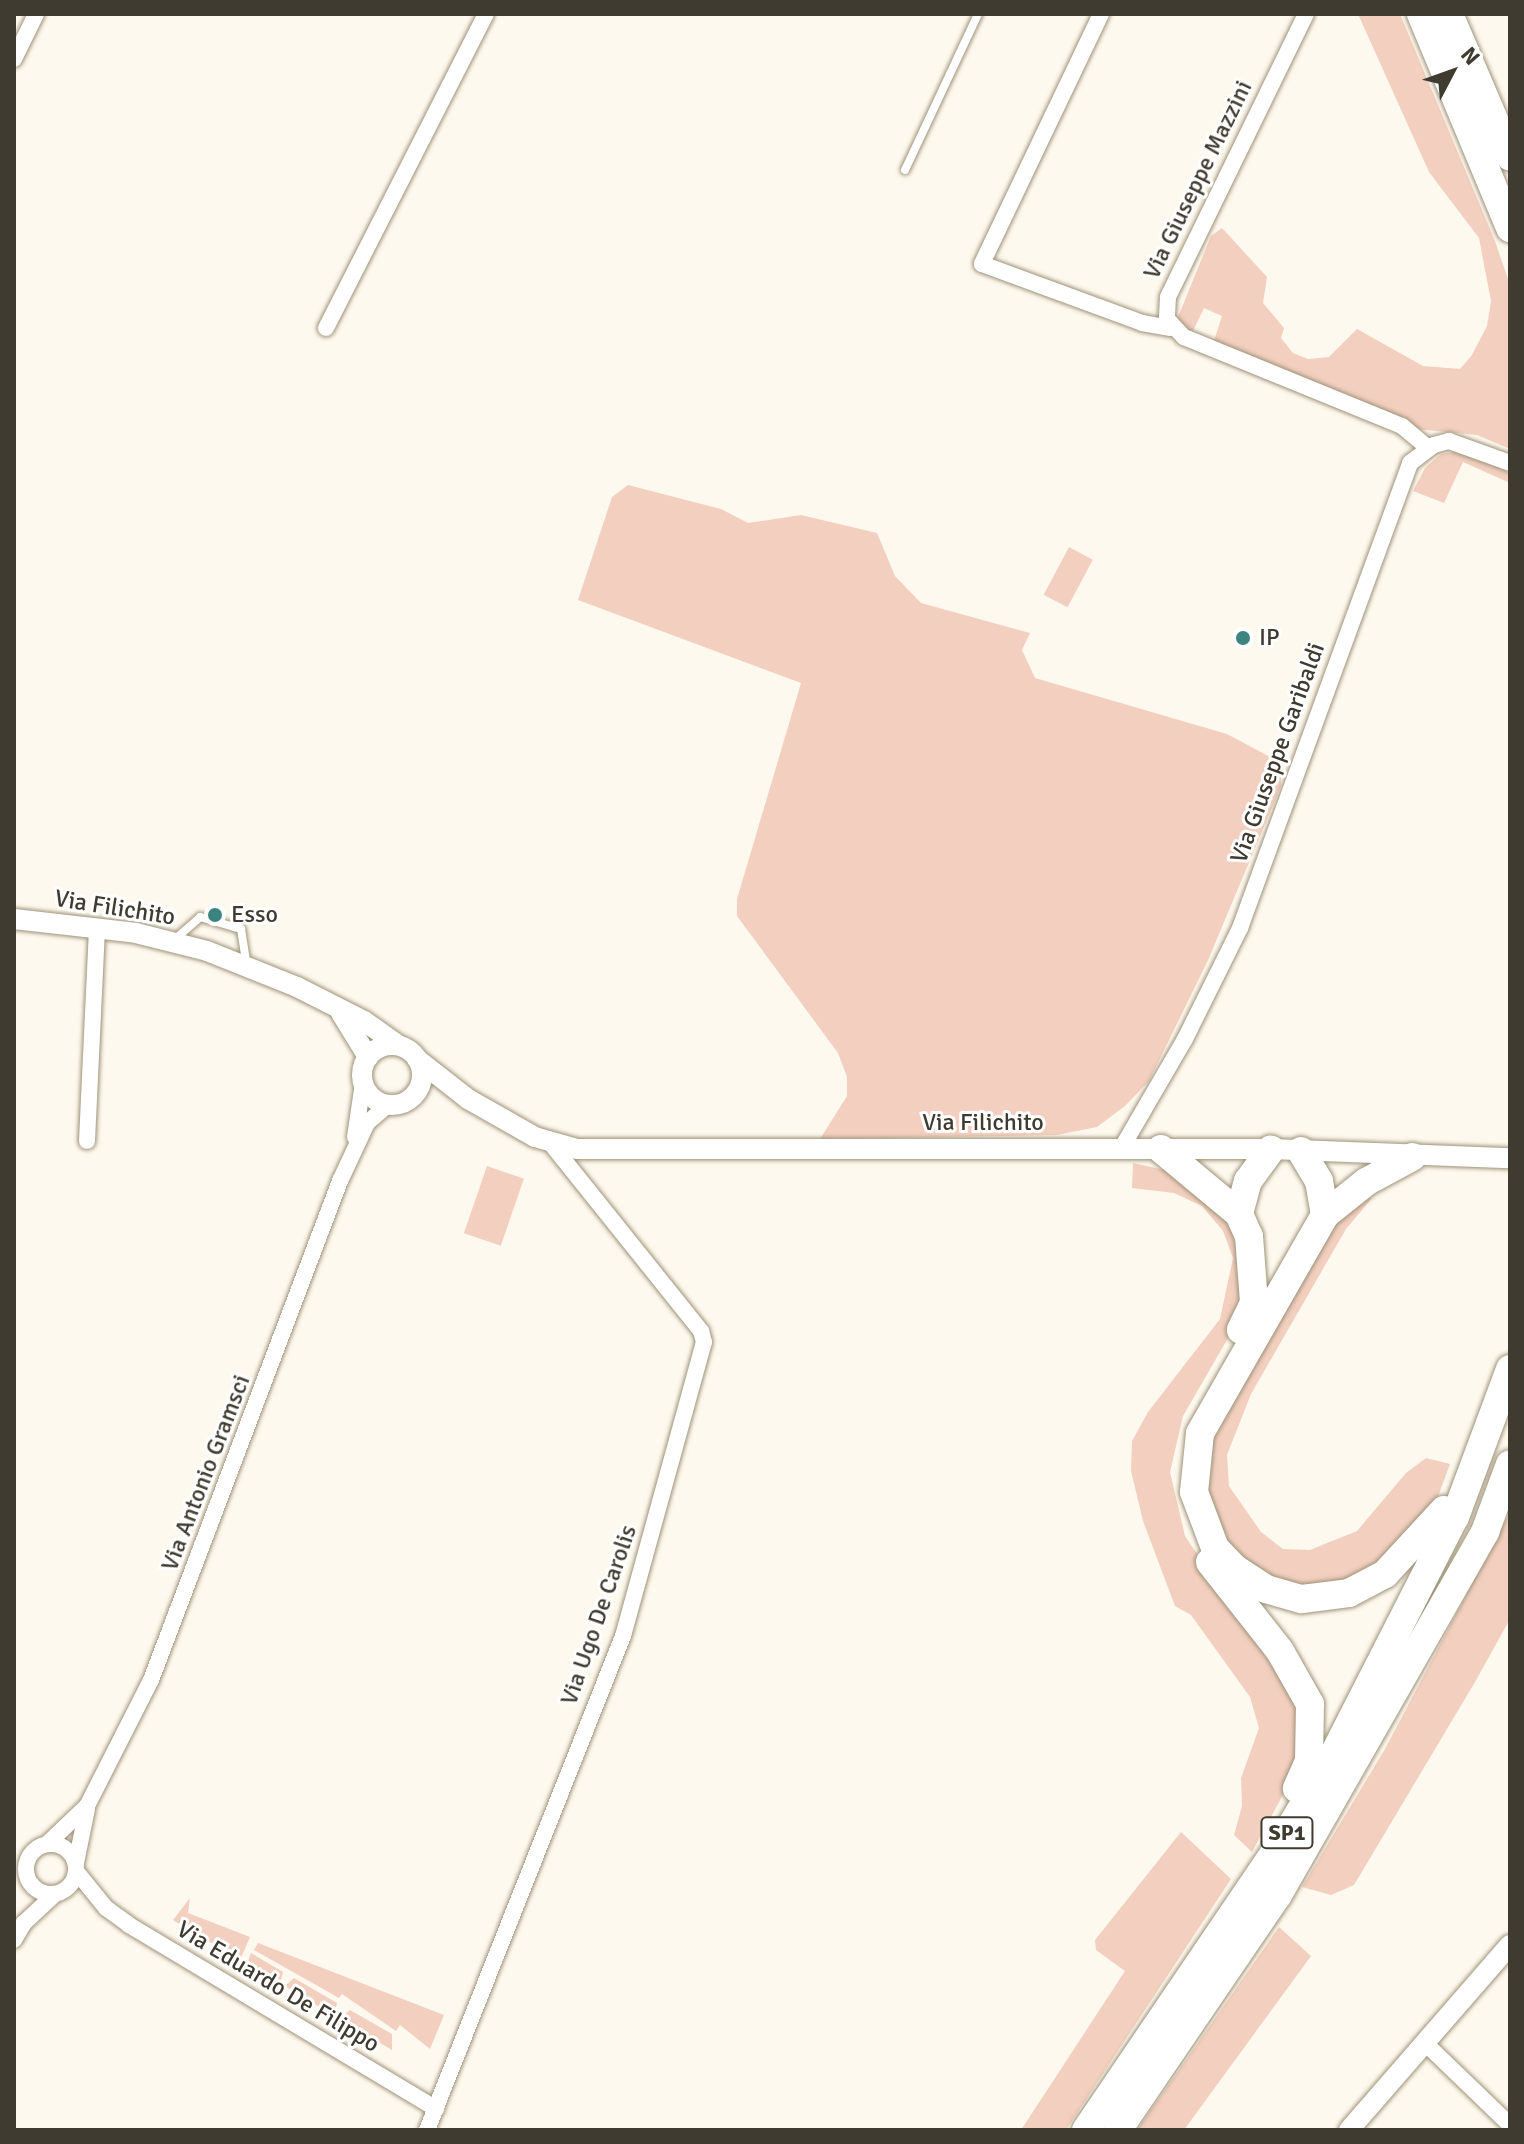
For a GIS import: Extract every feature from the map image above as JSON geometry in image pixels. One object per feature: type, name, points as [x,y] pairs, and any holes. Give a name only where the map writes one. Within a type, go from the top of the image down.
[{"type":"highway","points":[[1421,14],[1510,228]]},
{"type":"highway","points":[[1449,14],[1510,157]]},
{"type":"highway","points":[[1161,1149],[1239,1214]]},
{"type":"highway","points":[[1271,1149],[1248,1181],[1239,1214],[1255,1268],[1254,1303],[1189,1421],[1180,1457],[1181,1493],[1189,1527],[1207,1558],[1280,1651],[1310,1704],[1309,1761],[1278,1848]]},
{"type":"highway","points":[[1301,1151],[1319,1181],[1325,1215]]},
{"type":"highway","points":[[1412,1157],[1366,1182],[1325,1215],[1200,1433],[1193,1464],[1202,1521],[1234,1568],[1266,1589],[1302,1599],[1349,1593],[1385,1574],[1454,1508]]},
{"type":"highway","name":"SP1","points":[[1086,2130],[1278,1848],[1334,1754],[1481,1450],[1510,1369]]},
{"type":"highway","name":"SP1","points":[[1118,2130],[1278,1895],[1485,1532],[1510,1464]]},
{"type":"street","points":[[14,59],[36,14]]},
{"type":"street","points":[[326,328],[486,14]]},
{"type":"street","points":[[1101,14],[982,264],[1142,323],[1171,328],[1402,426],[1428,448],[1449,441],[1510,463]]},
{"type":"street","name":"Via Giuseppe Mazzini","points":[[1171,328],[1168,297],[1306,14]]},
{"type":"street","name":"Via Giuseppe Garibaldi","points":[[1121,1149],[1185,1039],[1240,928],[1405,476],[1428,448]]},
{"type":"street","name":"Via Filichito","points":[[14,919],[171,942],[248,966],[338,1010],[398,1045]]},
{"type":"street","points":[[87,1141],[97,929]]},
{"type":"street","points":[[338,1010],[368,1057]]},
{"type":"street","points":[[398,1045],[417,1059],[422,1079],[412,1097],[388,1105],[373,1098],[363,1083],[368,1057],[378,1048],[398,1045]]},
{"type":"street","name":"Via Filichito","points":[[417,1059],[468,1099],[552,1145],[577,1149],[1271,1149],[1412,1157],[1510,1158]]},
{"type":"street","name":"Via Antonio Gramsci","points":[[353,1149],[363,1083]]},
{"type":"street","name":"Via Filichito","points":[[412,1097],[468,1099]]},
{"type":"street","name":"Via Antonio Gramsci","points":[[76,1867],[87,1806],[168,1641],[353,1149],[367,1123],[388,1105]]},
{"type":"street","name":"Via Ugo De Carolis","points":[[427,2130],[623,1636],[704,1342],[693,1320],[552,1145]]},
{"type":"street","name":"Via Antonio Gramsci","points":[[40,1848],[87,1806]]},
{"type":"street","points":[[24,1923],[23,1870],[40,1848]]},
{"type":"street","points":[[14,1851],[66,1848],[76,1867],[60,1892],[24,1923],[14,1940]]},
{"type":"street","name":"Via Eduardo De Filippo","points":[[76,1867],[100,1901],[153,1940],[436,2109]]},
{"type":"street","points":[[23,1870],[43,1892],[60,1892]]},
{"type":"street","name":"Via Eduardo De Filippo","points":[[60,1892],[100,1901]]},
{"type":"street","points":[[1349,2130],[1510,1945]]},
{"type":"street","points":[[1424,2042],[1510,2125]]},
{"type":"lane","points":[[905,170],[978,14]]},
{"type":"lane","points":[[171,942],[200,917],[241,929],[248,966]]},
{"type":"shaded area","points":[[1358,14],[1400,14],[1495,241],[1510,285],[1510,449],[1477,435],[1416,429],[1212,347],[1222,316],[1204,308],[1191,335],[1176,322],[1211,236],[1222,228],[1267,277],[1263,303],[1284,328],[1281,338],[1293,353],[1308,359],[1329,357],[1357,329],[1423,366],[1460,369],[1472,355],[1487,326],[1491,301],[1479,238],[1429,172]]},
{"type":"shaded area","points":[[1460,451],[1510,473],[1510,483],[1463,462],[1444,503],[1413,491],[1425,468],[1441,454]]},
{"type":"shaded area","points":[[628,485],[721,509],[748,523],[801,515],[877,533],[895,576],[921,603],[1030,633],[1022,650],[1035,678],[1227,734],[1274,759],[1281,770],[1281,786],[1209,958],[1149,1081],[1125,1106],[1097,1127],[1057,1135],[820,1139],[847,1096],[847,1077],[838,1053],[737,916],[737,899],[801,683],[578,600],[612,497]]},
{"type":"shaded area","points":[[1069,547],[1093,560],[1067,607],[1044,595]]},
{"type":"shaded area","points":[[1133,1163],[1174,1172],[1226,1211],[1248,1278],[1235,1326],[1183,1416],[1170,1472],[1185,1536],[1296,1702],[1301,1729],[1293,1776],[1252,1852],[1234,1835],[1242,1806],[1241,1778],[1259,1728],[1250,1697],[1191,1615],[1175,1606],[1143,1521],[1131,1471],[1132,1441],[1148,1412],[1220,1319],[1233,1258],[1223,1231],[1202,1206],[1174,1193],[1132,1188]]},
{"type":"shaded area","points":[[487,1166],[524,1179],[501,1246],[464,1233]]},
{"type":"shaded area","points":[[1368,1197],[1372,1198],[1346,1229],[1251,1394],[1227,1455],[1229,1486],[1261,1532],[1283,1549],[1310,1550],[1357,1531],[1406,1473],[1426,1458],[1450,1464],[1428,1524],[1358,1578],[1311,1589],[1261,1575],[1221,1540],[1202,1493],[1208,1432],[1332,1221]]},
{"type":"shaded area","points":[[1510,1512],[1510,1619],[1354,1885],[1331,1895],[1302,1887],[1385,1749]]},
{"type":"shaded area","points":[[1181,1832],[1231,1879],[1066,2130],[1021,2130],[1125,1971],[1096,1950],[1095,1940]]},
{"type":"shaded area","points":[[190,1898],[188,1913],[250,1937],[240,1960],[173,1920]]},
{"type":"shaded area","points":[[1279,1927],[1311,1956],[1184,2130],[1137,2130]]},
{"type":"shaded area","points":[[258,1943],[444,2015],[430,2049],[400,2025],[396,2031],[342,1994],[339,1998],[254,1950]]},
{"type":"shaded area","points":[[251,1953],[283,1972],[280,1984],[247,1964]]},
{"type":"shaded area","points":[[294,1978],[337,2003],[334,2016],[285,1986]]},
{"type":"shaded area","points":[[350,2010],[392,2034],[392,2050],[339,2019]]},
{"type":"place","name":"IP","points":[[1243,638]]},
{"type":"place","name":"Esso","points":[[215,915]]}]
